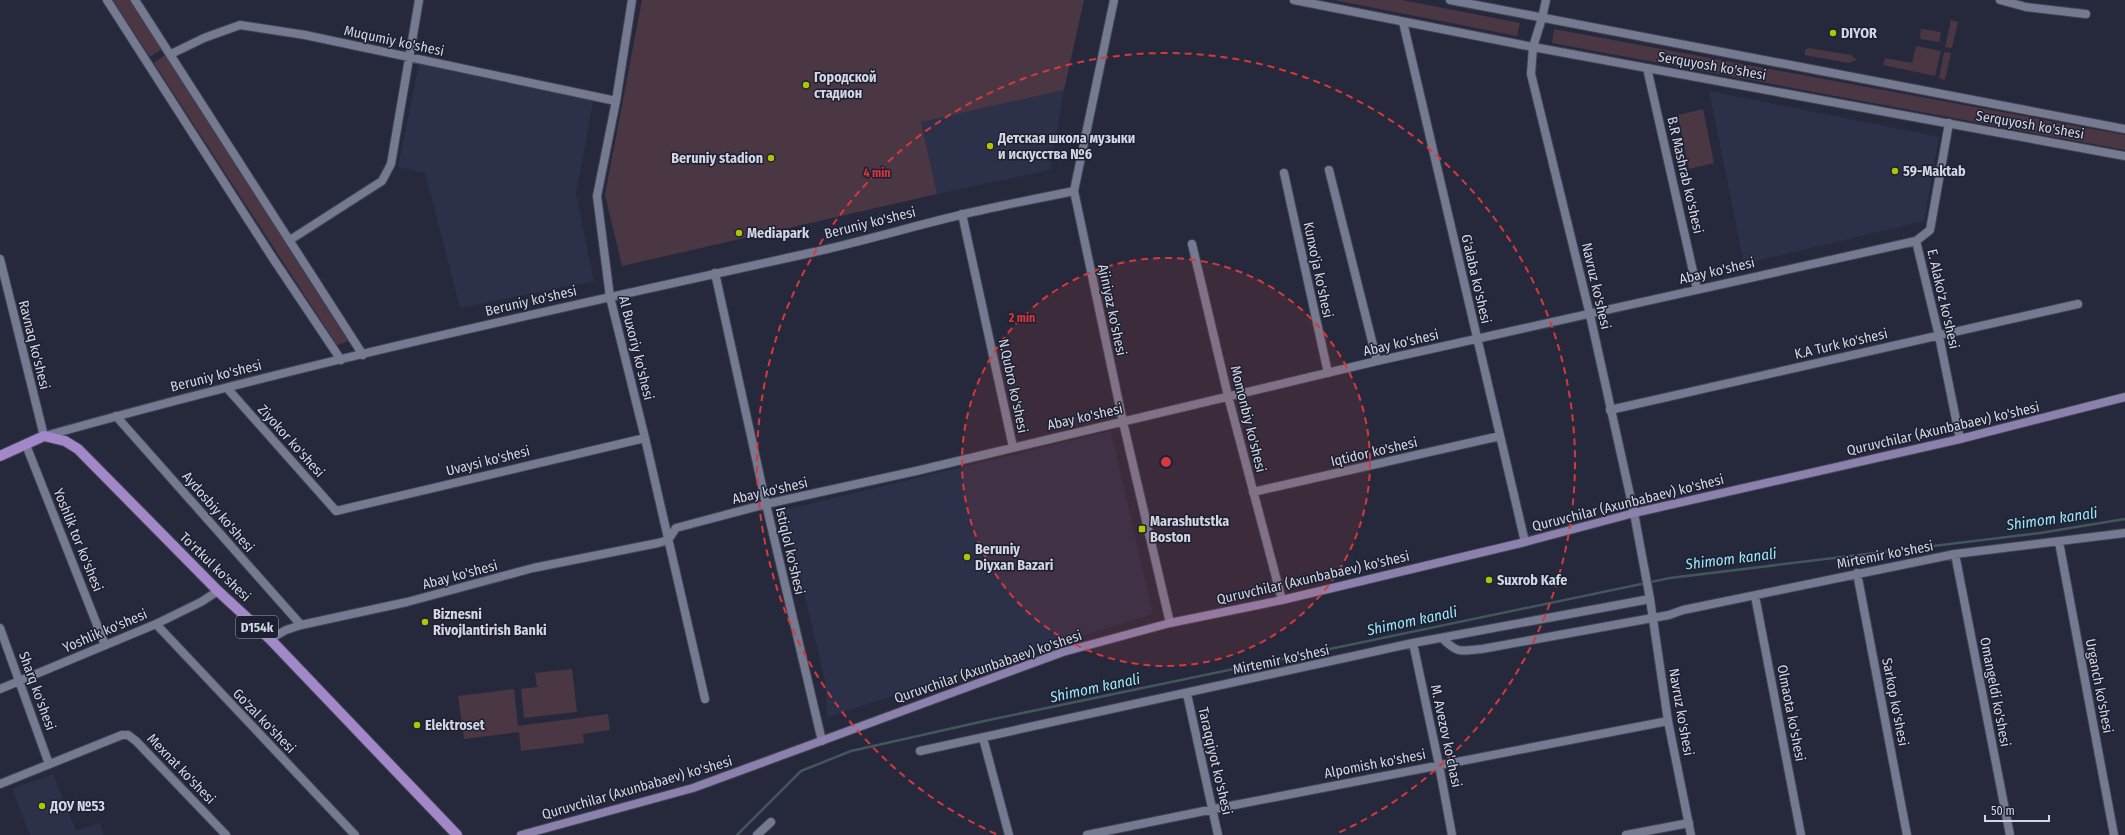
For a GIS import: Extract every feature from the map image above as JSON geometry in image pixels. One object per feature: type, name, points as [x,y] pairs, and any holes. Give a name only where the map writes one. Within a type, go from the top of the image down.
[{"type":"main road","name":"Quruvchilar (Axunbabaev) ko'shesi","points":[[521,835],[693,788],[1063,652],[1170,623],[1282,600],[1525,542],[1634,513],[1960,439],[2125,397]]},
{"type":"main road","name":"Beruniy ko'shesi","points":[[0,456],[44,436]]},
{"type":"main road","name":"To'rtkul ko'shesi","points":[[44,436],[65,441],[78,449],[218,591],[270,639],[457,835]]},
{"type":"street","points":[[107,0],[341,360]]},
{"type":"street","points":[[135,0],[363,355]]},
{"type":"street","points":[[290,240],[382,181],[391,164],[418,0]]},
{"type":"street","name":"Al Buxoriy ko'shesi","points":[[632,0],[616,101],[597,196],[610,297],[645,438],[705,699]]},
{"type":"street","name":"Ajiniyaz ko'shesi","points":[[1114,0],[1074,190],[1123,422],[1170,623]]},
{"type":"street","name":"Serquyosh ko'shesi","points":[[1294,0],[1533,47],[2125,156]]},
{"type":"street","name":"Serquyosh ko'shesi","points":[[1450,0],[2125,129]]},
{"type":"street","name":"Navruz ko'shesi","points":[[1546,0],[1533,47],[1531,74],[1590,315],[1634,513],[1653,618],[1668,721],[1691,835]]},
{"type":"street","points":[[2000,0],[2026,7],[2086,14]]},
{"type":"street","name":"G'alaba ko'shesi","points":[[1404,22],[1476,339],[1525,542]]},
{"type":"street","name":"Muqumiy ko'shesi","points":[[171,54],[204,38],[240,25],[305,35],[616,101]]},
{"type":"street","name":"B.R Mashrab ko'shesi","points":[[1647,68],[1697,289]]},
{"type":"street","name":"E. Alako'z ko'shesi","points":[[1949,123],[1930,230],[1916,241],[1939,336],[1960,439]]},
{"type":"street","points":[[1329,170],[1377,362]]},
{"type":"street","name":"Kunxo'ja ko'shesi","points":[[1284,173],[1328,373]]},
{"type":"street","name":"Beruniy ko'shesi","points":[[44,436],[116,416],[341,360],[610,297],[813,252],[962,214],[1074,190]]},
{"type":"street","name":"N.Qubro ko'shesi","points":[[962,214],[1013,447]]},
{"type":"street","name":"Abay ko'shesi","points":[[270,639],[286,630],[301,625],[407,602],[533,568],[668,540],[676,528],[766,504],[909,473],[1228,396],[1476,339],[1590,315],[1697,289],[1916,241]]},
{"type":"street","name":"Momonbiy ko'shesi","points":[[1192,244],[1228,396],[1282,600]]},
{"type":"street","name":"Ravnaq ko'shesi","points":[[0,259],[44,436]]},
{"type":"street","name":"Istiqlol ko'shesi","points":[[715,273],[766,504],[822,741]]},
{"type":"street","name":"K.A Turk ko'shesi","points":[[1610,410],[2078,304]]},
{"type":"street","name":"Ziyokor ko'shesi","points":[[227,388],[336,511]]},
{"type":"street","name":"Aydosbiy ko'shesi","points":[[116,416],[301,625]]},
{"type":"street","name":"Iqtidor ko'shesi","points":[[1253,492],[1500,436]]},
{"type":"street","name":"Uvaysi ko'shesi","points":[[336,511],[645,438]]},
{"type":"street","name":"Yoshlik tor ko'shesi","points":[[26,445],[105,645]]},
{"type":"street","name":"Mirtemir ko'shesi","points":[[1442,638],[1453,649],[1462,651],[1653,618],[1857,573],[1955,554],[2125,533]]},
{"type":"street","name":"Urganch ko'shesi","points":[[2059,542],[2114,835]]},
{"type":"street","name":"Omangeldi ko'shesi","points":[[1955,554],[2010,835]]},
{"type":"street","name":"Sarkop ko'shesi","points":[[1857,573],[1907,835]]},
{"type":"street","name":"Yoshlik ko'shesi","points":[[0,689],[156,624],[201,602],[218,591]]},
{"type":"street","name":"Mirtemir ko'shesi","points":[[920,751],[1412,644],[1649,596]]},
{"type":"street","name":"Olmaota ko'shesi","points":[[1755,596],[1801,835]]},
{"type":"street","name":"Go'zal ko'shesi","points":[[156,624],[355,835]]},
{"type":"street","name":"Sharq ko'shesi","points":[[0,628],[50,764]]},
{"type":"street","name":"M. Avezov ko'chasi","points":[[1412,644],[1439,765],[1452,835]]},
{"type":"street","name":"Taraqqiyot ko'shesi","points":[[1187,694],[1214,809],[1218,835]]},
{"type":"street","name":"Alpomish ko'shesi","points":[[1088,835],[1214,809],[1668,721]]},
{"type":"street","name":"Mexnat ko'shesi","points":[[0,784],[122,735],[128,735],[136,741],[226,835]]},
{"type":"street","points":[[983,738],[1009,835]]},
{"type":"street","points":[[757,835],[771,822]]},
{"type":"street","points":[[1626,835],[1689,823]]},
{"type":"shaded area","points":[[113,0],[130,0],[162,49],[150,57]]},
{"type":"shaded area","name":"Beruniy stadion","points":[[642,0],[1084,0],[1064,90],[921,122],[937,194],[622,266],[605,195]]},
{"type":"shaded area","points":[[1334,0],[1402,0],[1520,23],[1517,36]]},
{"type":"shaded area","points":[[1951,20],[1958,22],[1952,48],[1945,47]]},
{"type":"shaded area","points":[[1554,29],[2125,135],[2125,150],[1552,43]]},
{"type":"shaded area","points":[[1921,29],[1941,32],[1939,42],[1920,39]]},
{"type":"shaded area","points":[[1916,46],[1941,51],[1935,76],[1883,65],[1885,58],[1912,63]]},
{"type":"shaded area","points":[[1808,48],[1851,55],[1857,60],[1849,63],[1805,55],[1805,50]]},
{"type":"shaded area","points":[[1944,52],[1951,53],[1945,80],[1939,78]]},
{"type":"shaded area","points":[[165,55],[348,341],[337,345],[154,63]]},
{"type":"shaded area","points":[[419,63],[594,97],[576,194],[594,281],[460,308],[425,173],[398,167]]},
{"type":"shaded area","name":"Детская школа музыки и искусства №6","points":[[1064,90],[1050,170],[937,194],[921,122]]},
{"type":"shaded area","points":[[1709,91],[1939,137],[1924,221],[1744,264]]},
{"type":"shaded area","points":[[1703,109],[1714,163],[1689,169],[1678,115]]},
{"type":"shaded area","name":"Beruniy Diyxan Bazari","points":[[1111,431],[1153,614],[827,717],[825,680],[784,510]]},
{"type":"shaded area","points":[[572,669],[577,712],[524,718],[521,689],[537,687],[535,673]]},
{"type":"shaded area","points":[[514,689],[518,726],[608,714],[610,730],[583,734],[584,743],[521,751],[519,732],[464,739],[458,696]]},
{"type":"shaded area","name":"ДОУ №53","points":[[53,774],[76,831],[100,823],[104,835],[30,835],[12,789]]},
{"type":"waterway","name":"Shimom kanali","points":[[737,835],[801,771],[851,751],[989,720],[1670,578],[2040,533],[2125,519]]},
{"type":"place","name":"DIYOR","points":[[1833,33]]},
{"type":"place","name":"Городской стадион","points":[[806,85]]},
{"type":"place","name":"Детская школа музыки и искусства №6","points":[[990,146]]},
{"type":"place","name":"Beruniy stadion","points":[[771,158]]},
{"type":"place","name":"59-Maktab","points":[[1895,171]]},
{"type":"place","name":"Mediapark","points":[[739,233]]},
{"type":"place","name":"Marashutstka Boston","points":[[1142,529]]},
{"type":"place","name":"Beruniy Diyxan Bazari","points":[[967,557]]},
{"type":"place","name":"Suxrob Kafe","points":[[1489,580]]},
{"type":"place","name":"Biznesni Rivojlantirish Banki","points":[[425,622]]},
{"type":"place","name":"Elektroset","points":[[417,725]]},
{"type":"place","name":"ДОУ №53","points":[[42,806]]}]
